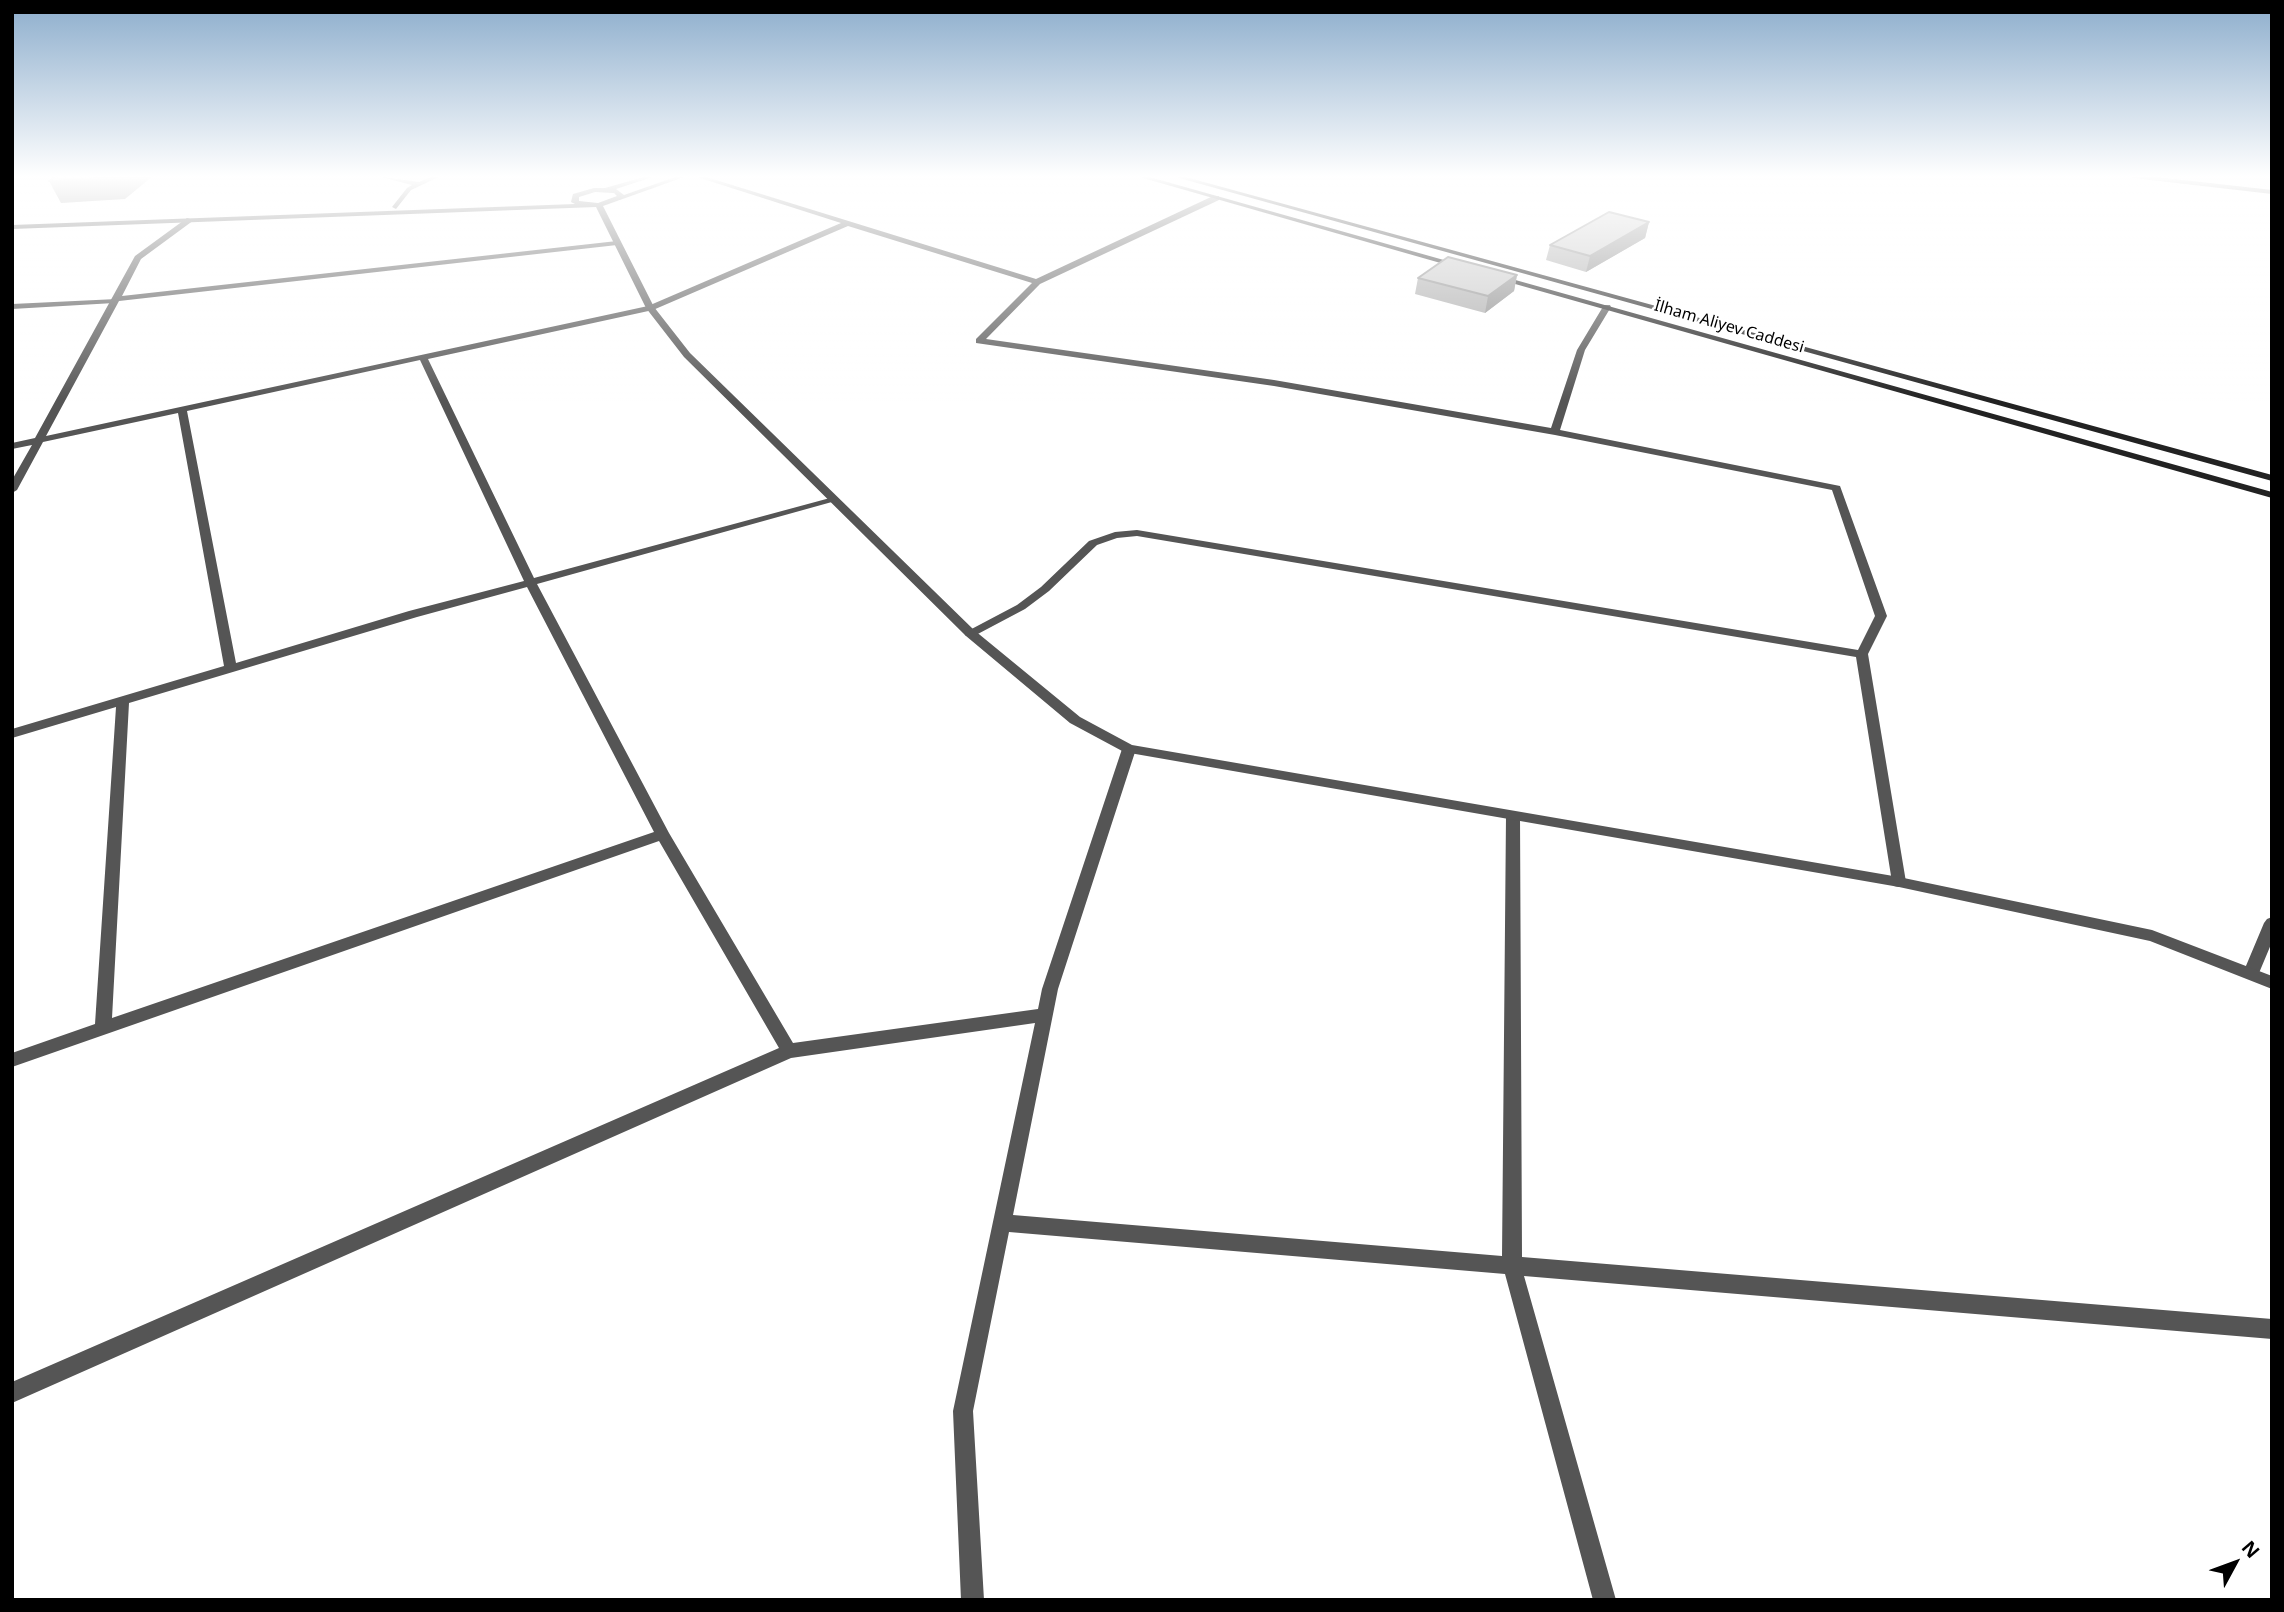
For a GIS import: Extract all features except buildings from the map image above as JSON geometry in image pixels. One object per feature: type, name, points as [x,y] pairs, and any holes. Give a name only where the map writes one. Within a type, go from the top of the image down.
[{"type":"main road","points":[[1407,251],[1474,270]]},
{"type":"main road","name":"İlham Aliyev Caddesi","points":[[1448,251],[2272,478]]},
{"type":"main road","name":"İlham Aliyev Caddesi","points":[[1487,274],[2272,495]]},
{"type":"street","points":[[12,490],[138,258],[147,251]]},
{"type":"street","points":[[12,307],[115,300],[545,251]]},
{"type":"street","points":[[621,251],[650,308],[687,355],[834,500],[970,633],[1075,720],[1129,749],[1899,882],[2152,936],[2272,983]]},
{"type":"street","points":[[12,446],[650,308],[782,251]]},
{"type":"street","points":[[938,251],[1037,282]]},
{"type":"street","points":[[1103,251],[1037,282],[979,341],[1274,383],[1555,432],[1836,488],[1881,616],[1862,654],[1899,882]]},
{"type":"street","points":[[1555,432],[1581,350],[1607,307]]},
{"type":"street","points":[[423,358],[530,582],[662,834],[789,1051]]},
{"type":"street","points":[[183,410],[231,668]]},
{"type":"street","points":[[12,734],[530,582],[834,500]]},
{"type":"street","points":[[970,633],[1021,607],[1045,589],[1093,543],[1115,535],[1137,533],[1862,654]]},
{"type":"street","points":[[103,1028],[123,701]]},
{"type":"street","points":[[973,1600],[963,1411],[1050,989],[1129,749]]},
{"type":"street","points":[[1513,816],[1512,1266],[1605,1600]]},
{"type":"street","points":[[12,1059],[662,834]]},
{"type":"street","points":[[2252,973],[2272,923]]},
{"type":"street","points":[[12,1393],[789,1051],[1045,1015]]},
{"type":"street","points":[[1002,1223],[2272,1329]]}]
